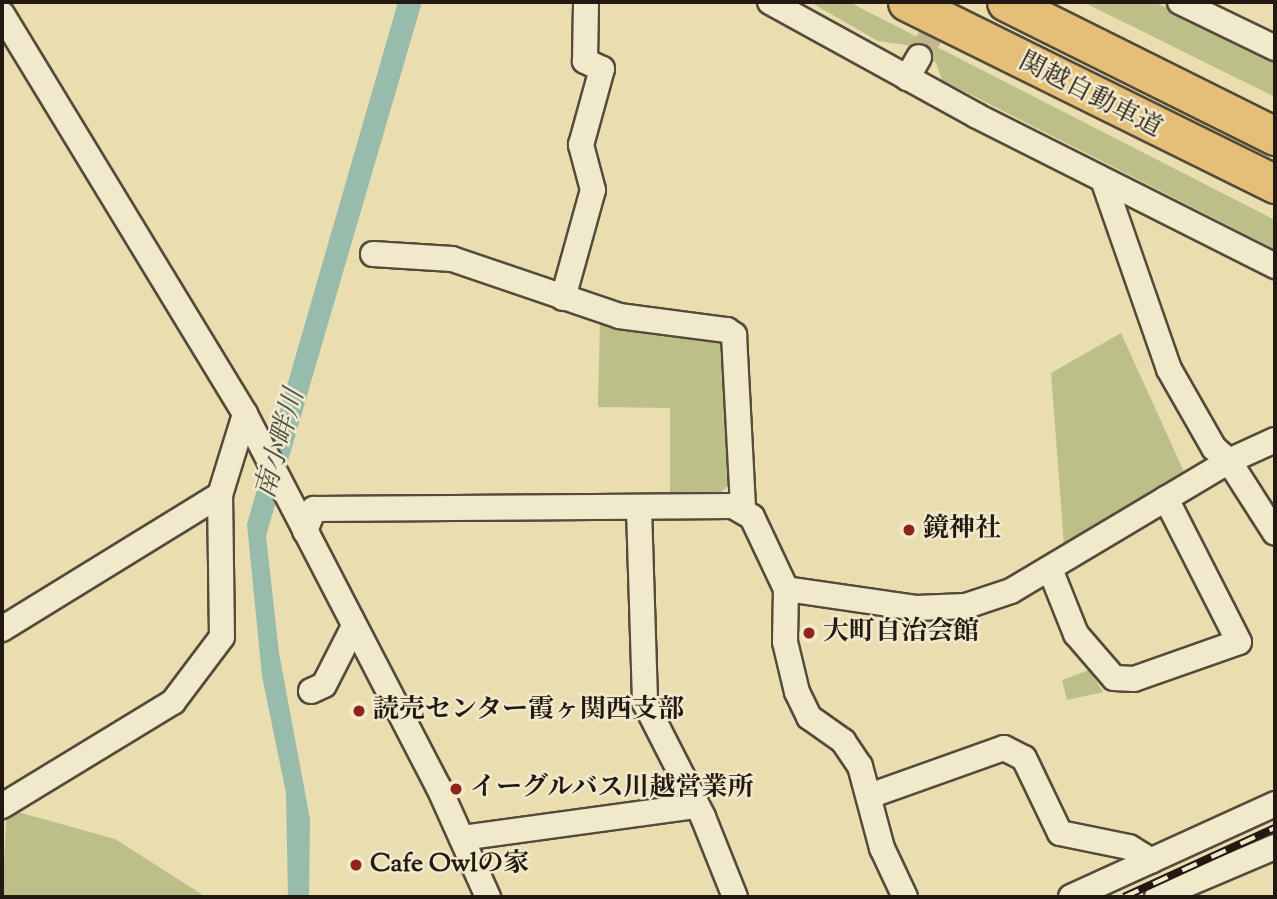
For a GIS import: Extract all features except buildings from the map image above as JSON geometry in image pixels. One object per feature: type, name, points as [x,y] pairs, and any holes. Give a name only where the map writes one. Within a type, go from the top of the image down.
[{"type":"highway","name":"関越自動車道","points":[[907,2],[1275,184]]},
{"type":"highway","name":"関越自動車道","points":[[1006,2],[1275,136]]},
{"type":"street","points":[[564,298],[593,190],[581,145],[602,69],[585,61],[586,2]]},
{"type":"street","points":[[770,2],[913,68],[1104,182],[1275,266]]},
{"type":"street","points":[[1181,2],[1275,48]]},
{"type":"street","points":[[2,14],[249,423],[462,838],[488,897]]},
{"type":"street","points":[[1104,182],[1169,369],[1214,448],[1229,461],[1275,533]]},
{"type":"street","points":[[373,254],[452,259],[564,298],[644,322],[734,335],[743,508],[786,589],[785,642],[797,692],[809,717],[853,753],[872,795],[882,848],[903,896]]},
{"type":"street","points":[[2,806],[173,702],[222,637],[220,495],[249,423]]},
{"type":"street","points":[[786,589],[888,606],[966,606],[1050,569],[1229,461],[1275,440]]},
{"type":"street","points":[[2,629],[220,495]]},
{"type":"street","points":[[1050,569],[1076,634],[1114,678],[1134,679],[1239,642],[1166,499]]},
{"type":"street","points":[[302,525],[314,509],[743,508]]},
{"type":"street","points":[[639,509],[645,703],[696,806],[735,897]]},
{"type":"street","points":[[311,691],[324,685],[354,626]]},
{"type":"street","points":[[872,795],[1004,748],[1024,758],[1060,833],[1129,847],[1151,861]]},
{"type":"street","points":[[1071,897],[1275,804]]},
{"type":"street","points":[[462,838],[696,806]]},
{"type":"street","points":[[1157,897],[1275,847]]},
{"type":"green space","points":[[810,2],[849,2],[1275,220],[1275,249],[942,80],[936,63],[907,45],[878,41]]},
{"type":"green space","points":[[1083,2],[1155,2],[1275,61],[1275,97]]},
{"type":"green space","points":[[600,320],[721,341],[727,350],[734,480],[715,498],[670,500],[670,408],[598,407]]},
{"type":"green space","points":[[1121,333],[1186,476],[1064,544],[1051,373]]},
{"type":"green space","points":[[1089,670],[1103,692],[1067,700],[1062,680]]},
{"type":"green space","points":[[7,809],[115,839],[206,897],[2,897]]},
{"type":"water","name":"南小畔川","points":[[398,2],[422,2],[266,536],[279,653],[310,819],[309,897],[288,897],[286,793],[262,676],[247,524]]},
{"type":"tunnel","points":[[919,57],[949,2]]},
{"type":"railway","points":[[1124,897],[1275,828]]},
{"type":"place","name":"鏡神社","points":[[909,530]]},
{"type":"place","name":"大町自治会館","points":[[809,633]]},
{"type":"place","name":"読売センター霞ヶ関西支部","points":[[359,711]]},
{"type":"place","name":"イーグルバス川越営業所","points":[[456,789]]},
{"type":"place","name":"Cafe Owlの家","points":[[356,865]]}]
